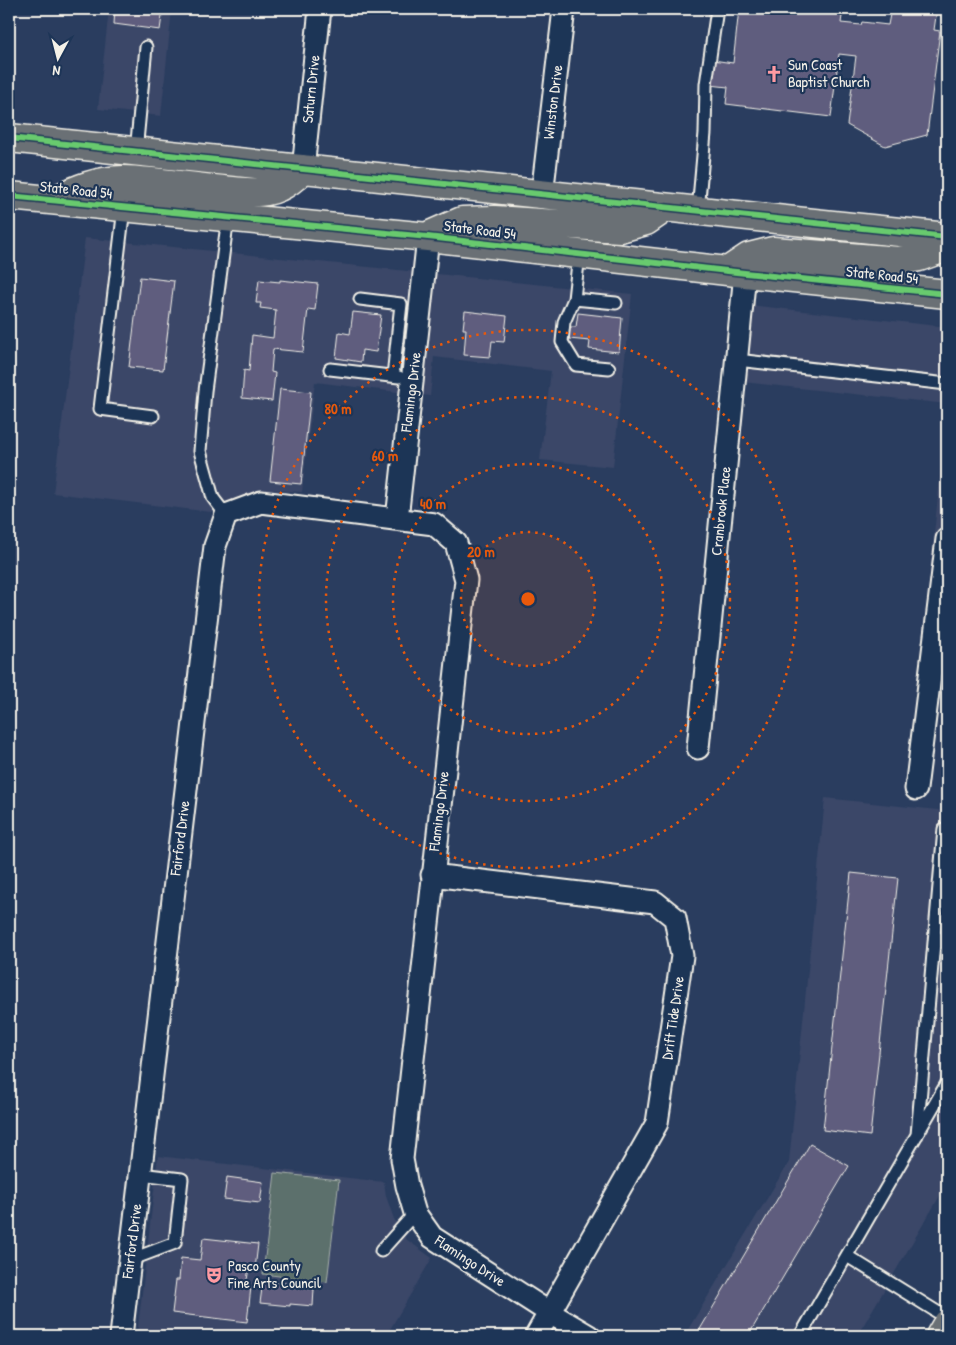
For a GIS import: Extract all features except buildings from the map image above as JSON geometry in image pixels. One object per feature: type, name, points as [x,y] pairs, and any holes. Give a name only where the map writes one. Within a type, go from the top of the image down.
[{"type":"main road","points":[[11,140],[947,237]]},
{"type":"main road","points":[[53,201],[88,185],[123,180],[229,191],[267,191],[288,183],[303,169]]},
{"type":"main road","name":"State Road 54","points":[[9,196],[428,237],[947,294]]},
{"type":"main road","points":[[428,237],[462,221],[494,220],[620,228],[646,221],[665,208]]},
{"type":"main road","points":[[736,272],[749,257],[774,251],[898,261],[919,257],[947,247]]},
{"type":"main road","points":[[940,1336],[947,1324]]},
{"type":"street","name":"Saturn Drive","points":[[303,169],[320,9]]},
{"type":"street","name":"Winston Drive","points":[[542,195],[564,9]]},
{"type":"street","name":"Flamingo Drive","points":[[428,237],[411,305],[403,377],[397,519],[434,524],[456,543],[466,580],[402,1159],[415,1214],[432,1237],[589,1336]]},
{"type":"street","name":"Cranbrook Place","points":[[698,748],[736,360],[736,272]]},
{"type":"street","points":[[226,515],[261,502],[397,519]]},
{"type":"street","name":"Fairford Drive","points":[[121,1336],[216,546],[226,515]]},
{"type":"street","points":[[916,789],[947,539]]},
{"type":"street","name":"Drift Tide Drive","points":[[432,874],[655,902],[675,918],[682,956],[658,1123],[536,1336]]},
{"type":"lane","points":[[698,211],[705,133],[706,84],[718,9]]},
{"type":"lane","points":[[136,152],[146,47]]},
{"type":"lane","points":[[124,208],[100,409],[153,416]]},
{"type":"lane","points":[[226,515],[213,498],[200,451],[228,217]]},
{"type":"lane","points":[[579,254],[574,299],[564,322],[562,342],[576,365],[609,368]]},
{"type":"lane","points":[[360,299],[411,305]]},
{"type":"lane","points":[[574,299],[616,303]]},
{"type":"lane","points":[[736,360],[947,384]]},
{"type":"lane","points":[[330,369],[403,377]]},
{"type":"lane","points":[[917,1135],[944,829],[947,829]]},
{"type":"lane","points":[[935,936],[947,947]]},
{"type":"lane","points":[[800,1336],[947,1083]]},
{"type":"lane","points":[[130,1260],[175,1243],[182,1179],[140,1174]]},
{"type":"lane","points":[[381,1251],[415,1214]]},
{"type":"lane","points":[[847,1256],[947,1318]]},
{"type":"shaded area","points":[[109,9],[172,9],[161,116],[98,109]]},
{"type":"shaded area","points":[[85,238],[632,294],[613,467],[540,460],[551,371],[434,357],[430,396],[315,382],[302,492],[267,490],[237,499],[211,512],[53,493]]},
{"type":"shaded area","points":[[731,303],[947,327],[947,404],[724,380]]},
{"type":"shaded area","points":[[947,410],[947,574],[930,572]]},
{"type":"shaded area","points":[[825,798],[947,811],[947,1184],[857,1336],[684,1336],[789,1162]]},
{"type":"shaded area","points":[[158,1156],[384,1182],[386,1196],[394,1219],[406,1239],[432,1258],[386,1336],[229,1332],[228,1336],[137,1336]]},
{"type":"green space","points":[[275,1173],[339,1180],[327,1282],[263,1274]]},
{"type":"cycle path","points":[[9,138],[947,237]]},
{"type":"cycle path","points":[[9,196],[428,237],[947,294]]},
{"type":"place","name":"Sun Coast Baptist Church","points":[[774,74]]},
{"type":"place","name":"Pasco County Fine Arts Council","points":[[214,1275]]}]
